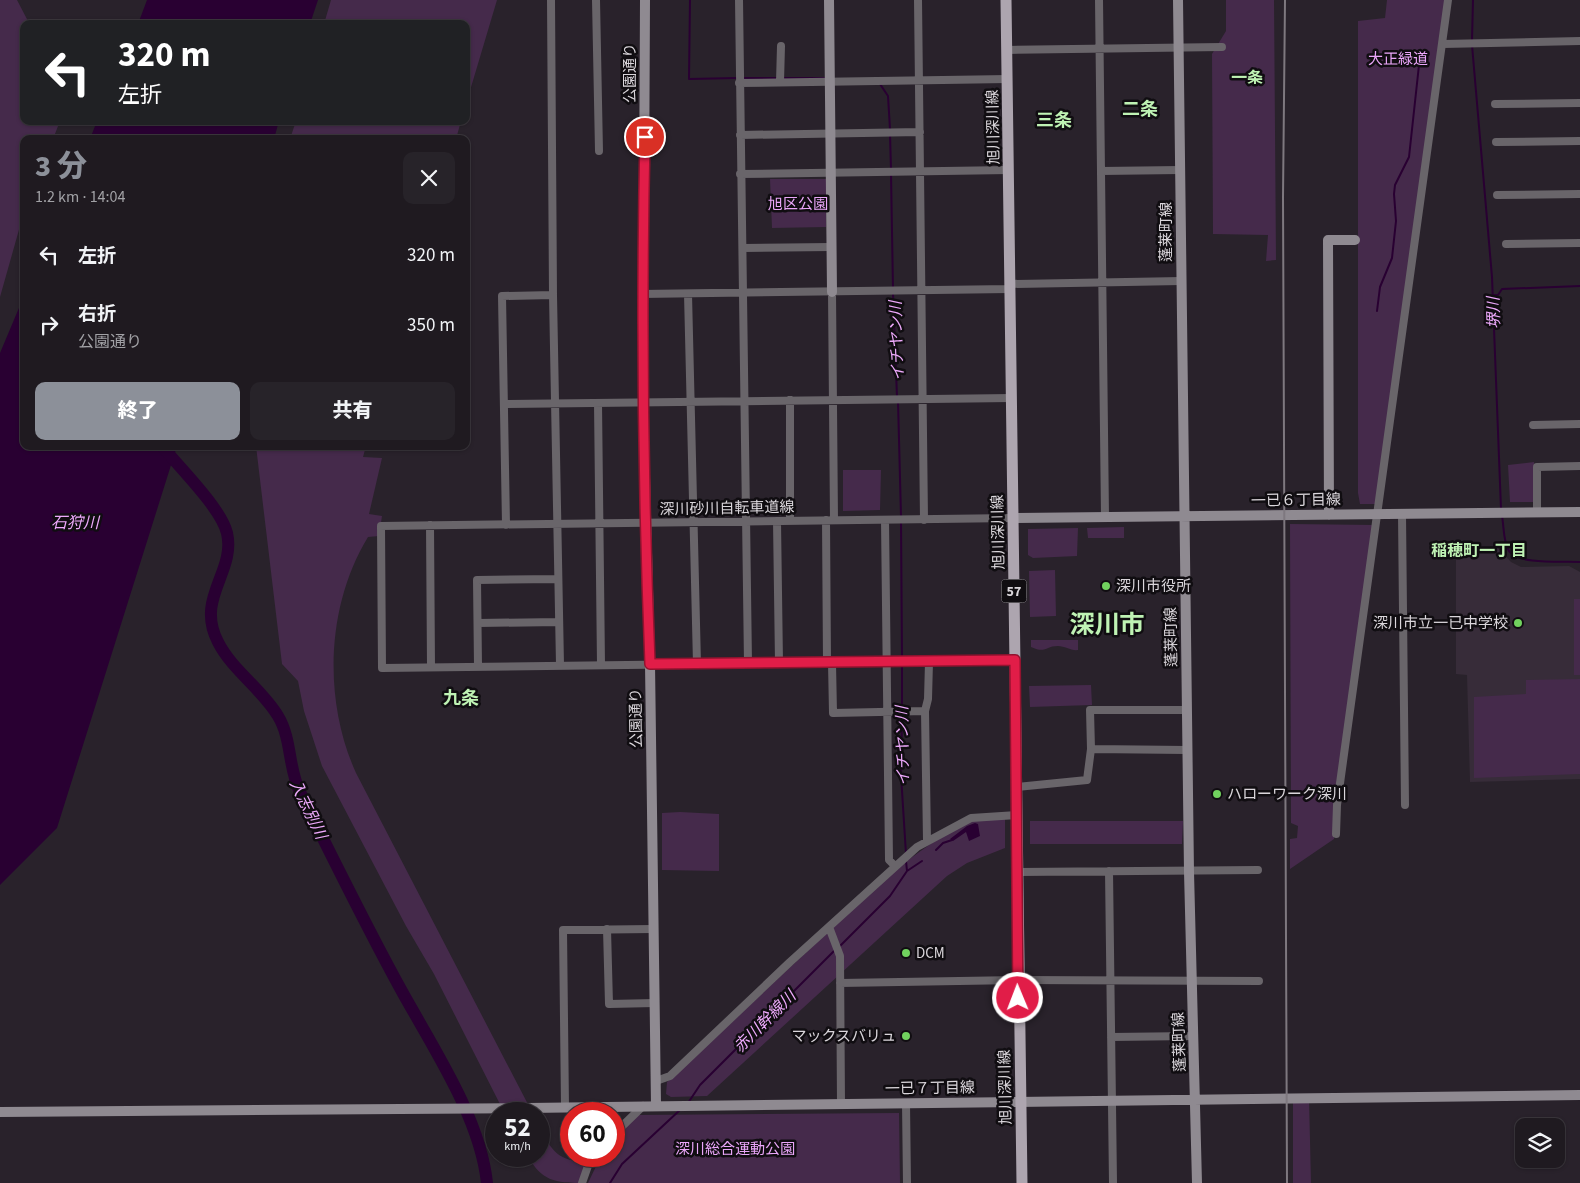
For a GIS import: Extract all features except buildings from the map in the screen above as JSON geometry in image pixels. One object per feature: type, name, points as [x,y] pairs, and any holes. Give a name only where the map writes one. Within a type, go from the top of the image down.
[{"type":"main road","name":"旭川深川線","points":[[1006,0],[1022,1183]]},
{"type":"street","points":[[551,0],[553,295],[560,665]]},
{"type":"street","points":[[596,0],[598,151]]},
{"type":"street","name":"公園通り","points":[[645,0],[642,402],[650,664],[656,1105]]},
{"type":"street","points":[[739,0],[748,663]]},
{"type":"street","points":[[828,0],[834,399],[830,520],[830,663],[833,713],[925,711]]},
{"type":"street","points":[[918,0],[924,520]]},
{"type":"street","points":[[1099,0],[1105,517]]},
{"type":"street","name":"蓬莱町線","points":[[1178,0],[1187,750],[1197,1183]]},
{"type":"street","points":[[1336,834],[1337,806],[1448,0]]},
{"type":"street","points":[[1443,44],[1468,45],[1580,41]]},
{"type":"street","points":[[780,82],[781,46]]},
{"type":"street","points":[[1007,50],[1222,47]]},
{"type":"street","points":[[739,83],[1008,79]]},
{"type":"street","points":[[1495,104],[1580,103]]},
{"type":"street","points":[[740,135],[920,132]]},
{"type":"street","points":[[1496,142],[1580,141]]},
{"type":"street","points":[[740,174],[1009,170]]},
{"type":"street","points":[[1101,172],[1180,170]]},
{"type":"street","points":[[1497,195],[1580,194]]},
{"type":"street","points":[[1329,515],[1328,240],[1356,240]]},
{"type":"street","points":[[1506,244],[1580,243]]},
{"type":"street","points":[[743,248],[831,247]]},
{"type":"street","points":[[642,294],[922,291],[1010,286],[1181,281]]},
{"type":"street","points":[[688,294],[696,664]]},
{"type":"street","points":[[506,525],[502,296],[553,295]]},
{"type":"street","points":[[504,404],[1012,398]]},
{"type":"street","points":[[790,400],[790,520]]},
{"type":"street","points":[[598,403],[601,665]]},
{"type":"street","points":[[1533,425],[1580,424]]},
{"type":"street","points":[[1537,512],[1537,467],[1580,466]]},
{"type":"street","name":"一已６丁目線","points":[[1013,518],[1580,512]]},
{"type":"street","points":[[1402,514],[1405,805]]},
{"type":"street","name":"深川砂川自転車道線","points":[[432,667],[382,668],[381,526],[1013,518]]},
{"type":"street","points":[[885,520],[889,712],[889,860],[894,865]]},
{"type":"street","points":[[777,521],[779,663]]},
{"type":"street","points":[[430,525],[432,667],[1015,660]]},
{"type":"street","points":[[478,666],[477,580],[558,579]]},
{"type":"street","points":[[478,623],[559,622]]},
{"type":"street","points":[[927,842],[925,711],[928,699],[929,662]]},
{"type":"street","points":[[1017,787],[1087,780],[1091,749],[1090,710],[1187,710]]},
{"type":"street","points":[[1091,749],[1187,750]]},
{"type":"street","points":[[656,1081],[670,1076],[894,865],[917,847],[970,818],[1017,815]]},
{"type":"street","points":[[1018,872],[1258,870]]},
{"type":"street","points":[[1109,871],[1113,1183]]},
{"type":"street","points":[[829,927],[840,956],[841,1104]]},
{"type":"street","points":[[565,1102],[563,930],[653,928]]},
{"type":"street","points":[[607,929],[609,1004],[655,1003]]},
{"type":"street","points":[[840,983],[1191,979],[1260,981]]},
{"type":"street","points":[[1111,1037],[1193,1036]]},
{"type":"street","name":"一已７丁目線","points":[[625,1106],[1580,1095]]},
{"type":"street","points":[[906,1103],[907,1183]]},
{"type":"street","points":[[625,1123],[643,1106]]},
{"type":"street","name":"一已７丁目線","points":[[0,1112],[560,1108]]},
{"type":"street","points":[[582,1183],[588,1167]]},
{"type":"shaded area","name":"深川市立一已中学校","points":[[1456,546],[1497,547],[1511,562],[1521,567],[1569,566],[1580,572],[1580,779],[1470,782],[1467,675],[1456,674]]},
{"type":"green space","points":[[0,0],[17,0],[27,20],[20,20],[20,125],[58,125],[55,135],[20,135],[20,226],[0,297]]},
{"type":"green space","points":[[331,0],[497,0],[470,91],[470,20],[325,20]]},
{"type":"green space","points":[[1226,0],[1274,0],[1276,260],[1266,261],[1268,235],[1213,234],[1212,54],[1226,31]]},
{"type":"green space","name":"大正緑道","points":[[1387,0],[1445,0],[1377,504],[1360,504],[1358,493],[1358,21],[1385,18]]},
{"type":"green space","points":[[295,125],[460,125],[457,135],[291,135]]},
{"type":"green space","name":"旭区公園","points":[[770,179],[826,179],[826,227],[772,228]]},
{"type":"green space","points":[[256,450],[365,450],[363,457],[382,458],[369,514],[382,516],[379,536],[368,537],[354,564],[344,593],[337,623],[334,684],[338,715],[345,745],[356,773],[527,1102],[499,1102],[434,974],[406,926],[322,766],[304,711],[298,681],[282,664]]},
{"type":"green space","points":[[1534,462],[1534,502],[1510,502],[1508,465]]},
{"type":"green space","points":[[843,470],[881,470],[880,510],[843,511]]},
{"type":"green space","points":[[1290,524],[1375,525],[1334,804],[1334,839],[1290,869],[1290,839],[1297,838],[1298,826],[1291,823]]},
{"type":"green space","points":[[1124,527],[1124,538],[1088,538],[1087,528]]},
{"type":"green space","points":[[1078,528],[1077,556],[1033,558],[1028,555],[1028,529]]},
{"type":"green space","points":[[1055,570],[1056,616],[1030,617],[1029,571]]},
{"type":"green space","points":[[1574,599],[1580,599],[1580,675],[1574,675]]},
{"type":"green space","points":[[1031,640],[1078,640],[1078,650],[1058,646],[1040,650],[1031,647]]},
{"type":"green space","points":[[1580,679],[1580,774],[1474,778],[1474,697],[1526,694],[1526,680]]},
{"type":"green space","points":[[1091,685],[1092,705],[1030,707],[1029,686]]},
{"type":"green space","points":[[662,813],[719,814],[719,871],[662,870]]},
{"type":"green space","points":[[1005,819],[1005,848],[967,863],[947,876],[707,1096],[671,1097],[666,1094],[667,1082],[897,868],[936,840],[969,820]]},
{"type":"green space","points":[[1030,821],[1183,821],[1182,844],[1030,844]]},
{"type":"green space","points":[[1309,1098],[1311,1183],[1293,1183],[1293,1099]]},
{"type":"green space","name":"深川総合運動公園","points":[[899,1113],[900,1183],[588,1183],[596,1167],[625,1167],[625,1127],[638,1115]]},
{"type":"green space","points":[[550,1145],[560,1156],[560,1167],[588,1167],[582,1183],[557,1181],[544,1176],[535,1167],[550,1167]]},
{"type":"water","points":[[147,0],[318,0],[311,20],[140,20]]},
{"type":"water","points":[[95,125],[278,125],[275,135],[92,135]]},
{"type":"water","name":"石狩川","points":[[20,306],[20,450],[176,450],[57,828],[0,885],[0,353]]},
{"type":"water","points":[[975,823],[978,824],[980,836],[969,841],[966,832],[953,841],[950,839],[967,826]]},
{"type":"waterway","name":"イチヤン川","points":[[690,0],[689,79],[737,78]]},
{"type":"waterway","name":"堺川","points":[[1472,40],[1473,0]]},
{"type":"waterway","name":"堺川","points":[[1472,45],[1492,277],[1501,509]]},
{"type":"waterway","points":[[1377,311],[1380,287],[1392,258],[1396,221],[1395,185],[1409,157],[1419,65]]},
{"type":"waterway","name":"イチヤン川","points":[[741,78],[777,78]]},
{"type":"waterway","name":"イチヤン川","points":[[781,78],[827,78]]},
{"type":"waterway","name":"イチヤン川","points":[[880,84],[888,96],[890,129]]},
{"type":"waterway","name":"イチヤン川","points":[[890,134],[891,169]]},
{"type":"waterway","name":"イチヤン川","points":[[891,174],[893,289]]},
{"type":"waterway","points":[[1492,295],[1498,295],[1502,289],[1580,286]]},
{"type":"waterway","name":"イチヤン川","points":[[893,294],[897,397]]},
{"type":"waterway","name":"イチヤン川","points":[[898,401],[901,516]]},
{"type":"waterway","name":"入志別川","points":[[166,450],[217,512],[227,533],[228,547],[226,560],[213,598],[211,612],[212,626],[218,642],[231,662],[264,697],[278,716],[286,734],[293,773],[300,792],[373,938],[465,1107],[483,1158],[487,1183]]},
{"type":"waterway","name":"堺川","points":[[1502,516],[1506,543],[1509,551],[1514,555],[1531,560],[1580,562]]},
{"type":"waterway","name":"イチヤン川","points":[[901,521],[902,659]]},
{"type":"waterway","name":"イチヤン川","points":[[902,664],[902,709]]},
{"type":"waterway","name":"イチヤン川","points":[[902,714],[901,775],[906,854]]},
{"type":"waterway","name":"赤川幹線川","points":[[936,850],[943,843],[952,840]]},
{"type":"waterway","name":"イチヤン川","points":[[906,861],[907,871]]},
{"type":"waterway","name":"赤川幹線川","points":[[839,947],[890,896],[907,871],[922,861]]},
{"type":"waterway","name":"赤川幹線川","points":[[688,1103],[700,1085],[835,950]]},
{"type":"waterway","name":"赤川幹線川","points":[[610,1183],[622,1164],[681,1109]]},
{"type":"railway","points":[[1285,0],[1283,197],[1287,1183]]},
{"type":"place","name":"深川市役所","points":[[1106,586]]},
{"type":"place","name":"深川市立一已中学校","points":[[1518,623]]},
{"type":"place","name":"ハローワーク深川","points":[[1217,794]]},
{"type":"place","name":"DCM","points":[[906,953]]},
{"type":"place","name":"マックスバリュ","points":[[906,1036]]},
{"type":"district","name":"一条","points":[[1247,77]]},
{"type":"district","name":"二条","points":[[1140,109]]},
{"type":"district","name":"三条","points":[[1054,120]]},
{"type":"district","name":"稲穂町一丁目","points":[[1479,550]]},
{"type":"district","name":"深川市","points":[[1107,624]]},
{"type":"district","name":"九条","points":[[461,698]]},
{"type":"route","points":[[645,137],[642,402],[650,664],[887,663],[1015,660],[1018,998]]}]
